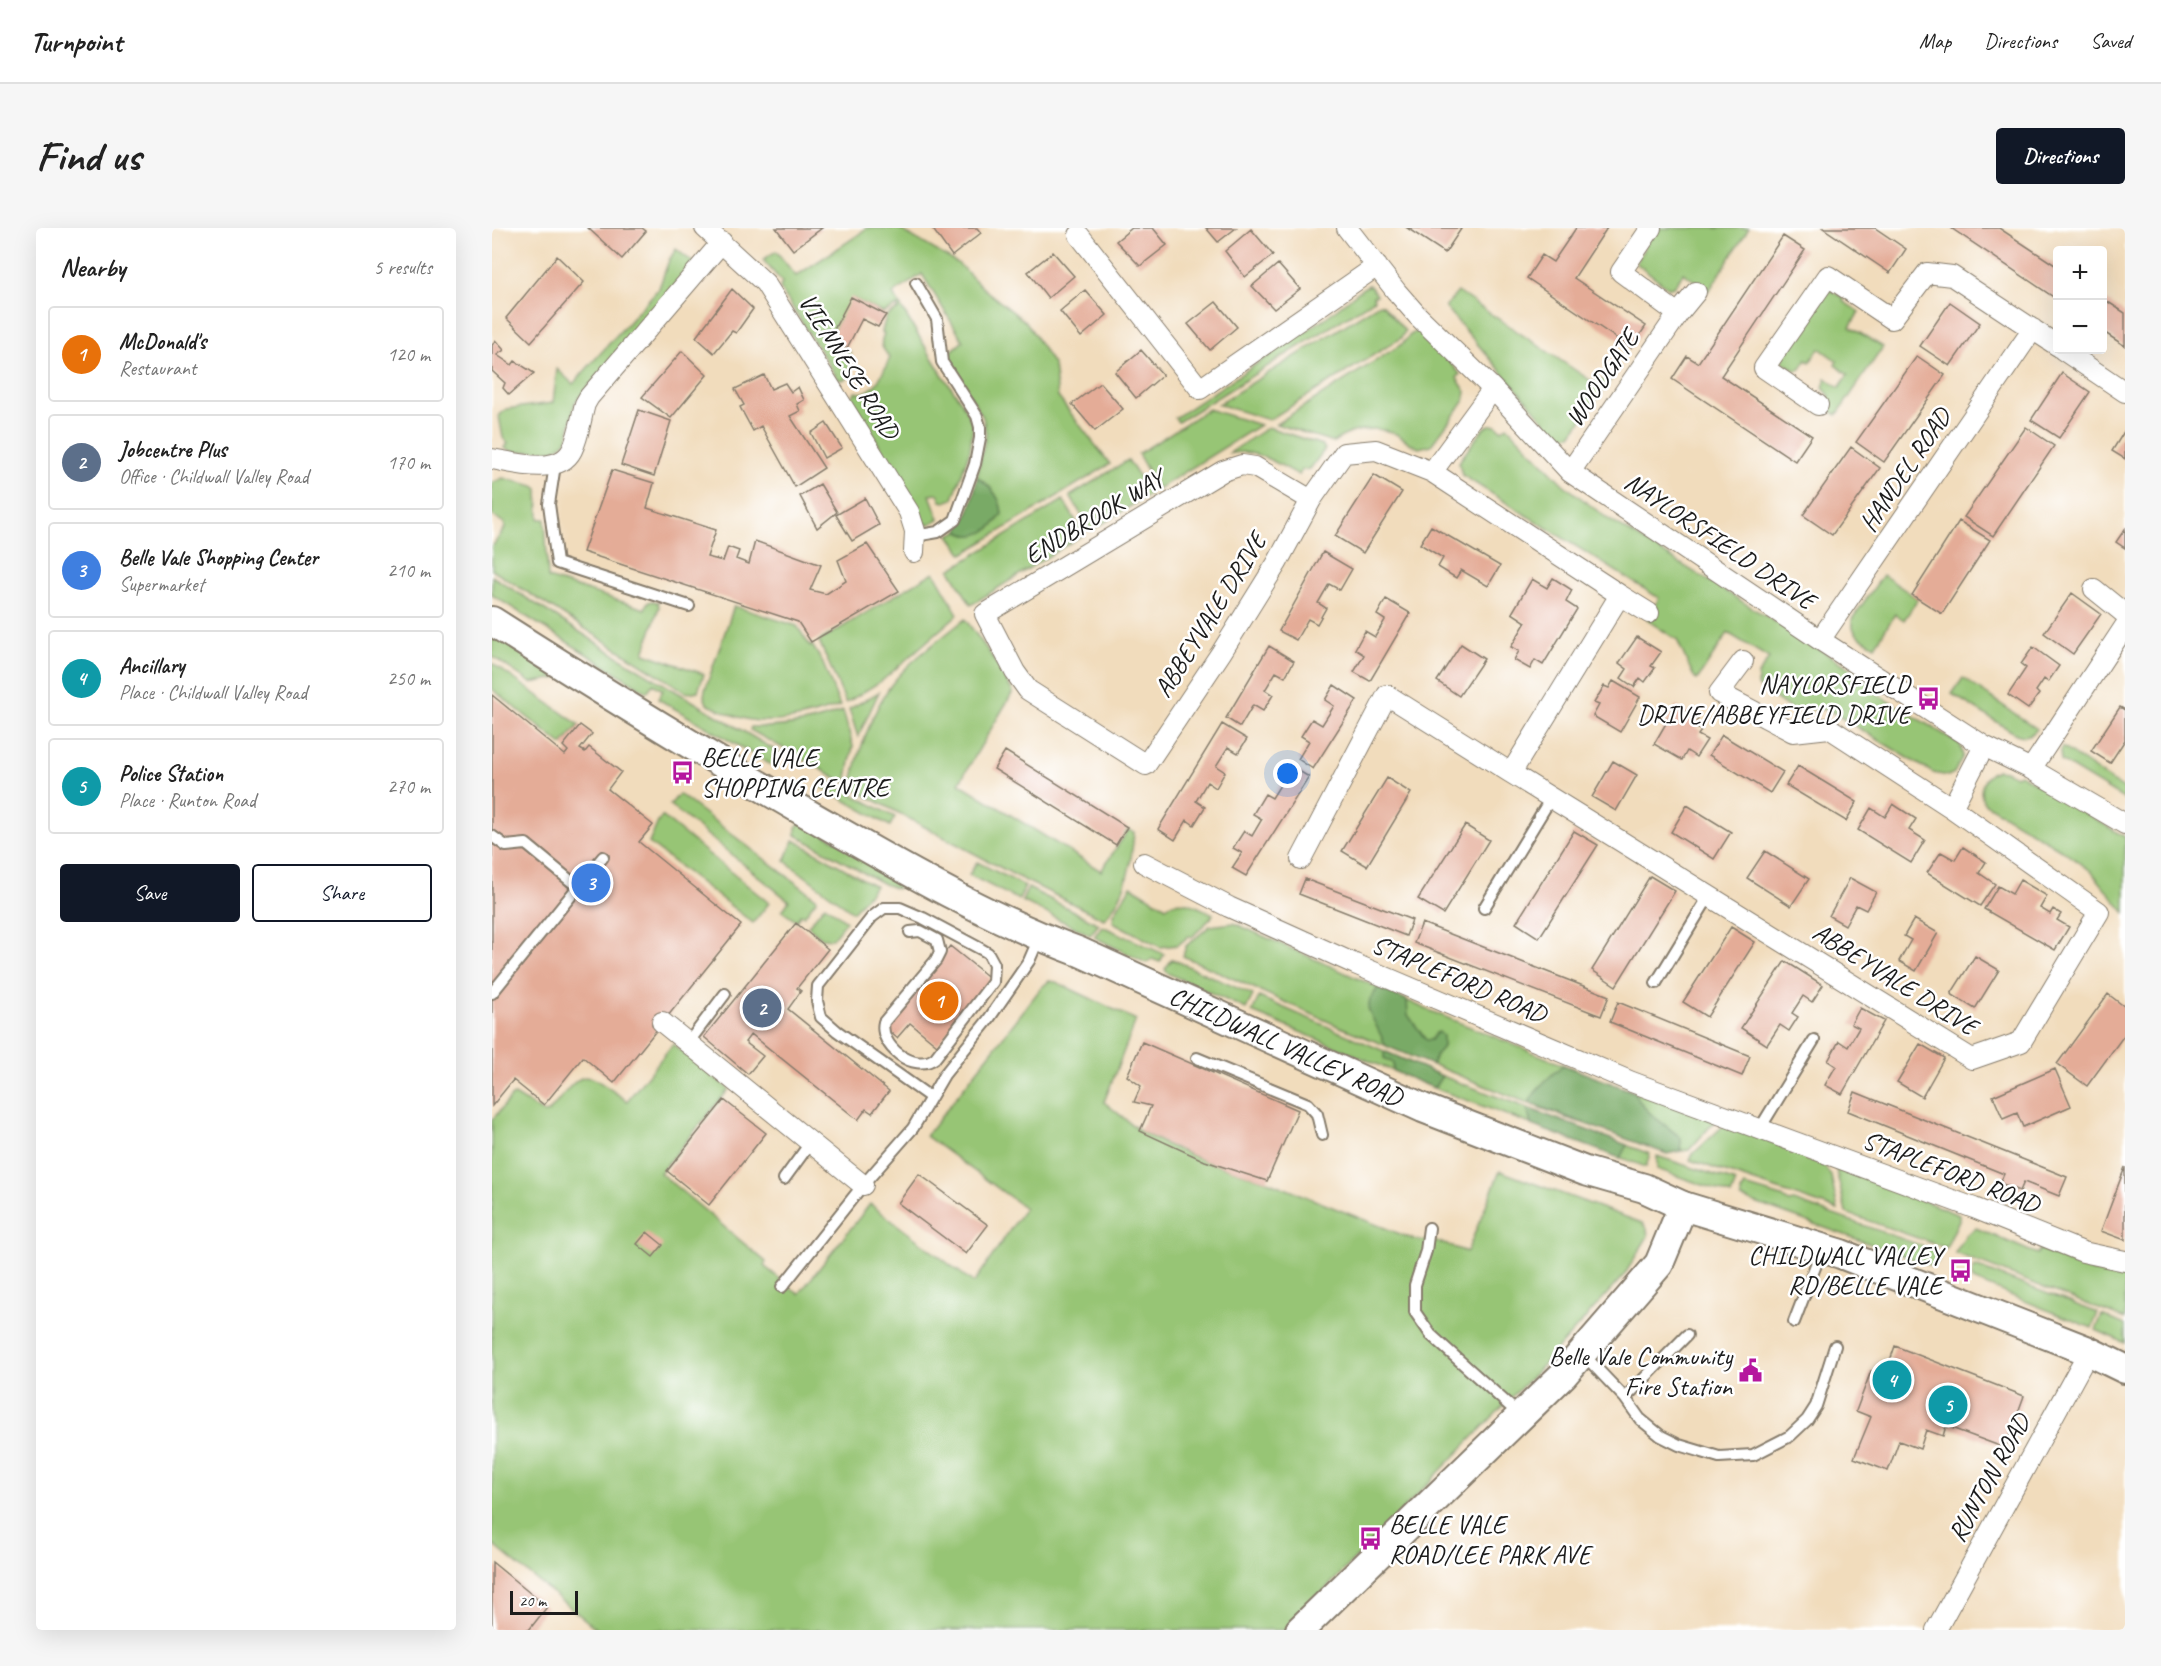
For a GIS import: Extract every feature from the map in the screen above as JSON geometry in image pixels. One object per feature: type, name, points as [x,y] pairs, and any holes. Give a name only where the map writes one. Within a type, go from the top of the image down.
[{"type":"main road","name":"CHILDWALL VALLEY ROAD","points":[[492,621],[729,769],[897,865],[1039,937],[1080,952],[1423,1108],[1585,1171],[1644,1188],[1683,1206],[1822,1248],[2089,1351],[2125,1369]]},
{"type":"main road","points":[[1310,1627],[1563,1375],[1659,1264],[1683,1206]]},
{"type":"street","name":"VIENNESE ROAD","points":[[705,228],[765,283],[909,512],[914,544]]},
{"type":"street","name":"NAYLORSFIELD DRIVE","points":[[1347,228],[1417,315],[1493,389],[1570,472],[1820,640],[1984,746],[2031,769],[2125,824]]},
{"type":"street","points":[[1652,228],[1621,272],[1678,314]]},
{"type":"street","points":[[1078,235],[1200,389],[1377,266]]},
{"type":"street","points":[[492,459],[536,465],[555,465],[571,453],[589,397],[722,242]]},
{"type":"street","points":[[1818,405],[1764,368],[1828,276],[1892,320],[1927,273],[1952,276],[2053,343]]},
{"type":"street","name":"WOODGATE","points":[[1570,472],[1678,314],[1696,292]]},
{"type":"street","name":"HANDEL ROAD","points":[[1820,640],[2033,329]]},
{"type":"street","points":[[2069,354],[2125,392]]},
{"type":"street","points":[[1432,472],[1493,389]]},
{"type":"street","name":"ABBEYVALE DRIVE","points":[[1028,690],[1146,765],[1258,593],[1311,500],[1344,453],[1376,450],[1432,472],[1649,613]]},
{"type":"street","name":"ENDBROOK WAY","points":[[1028,690],[1015,672],[985,614],[1223,471],[1242,465],[1255,467],[1311,500]]},
{"type":"street","points":[[2094,589],[2125,614]]},
{"type":"street","points":[[1511,773],[1620,595]]},
{"type":"street","points":[[2031,769],[2125,626]]},
{"type":"street","name":"ABBEYVALE DRIVE","points":[[1301,859],[1387,694],[1972,1059],[2021,1042],[2098,912],[1952,808],[1829,728],[1793,732],[1719,693],[1743,661]]},
{"type":"street","points":[[1952,808],[1984,746]]},
{"type":"street","name":"STAPLEFORD ROAD","points":[[1144,863],[1229,907],[1366,969],[1632,1082],[1974,1208],[2083,1252],[2125,1261]]},
{"type":"street","points":[[663,1022],[863,1185]]},
{"type":"street","name":"RUNTON ROAD","points":[[1936,1630],[2089,1351]]},
{"type":"lane","points":[[914,544],[955,520],[975,464],[980,438],[980,427],[976,416],[942,362],[938,319],[916,283]]},
{"type":"lane","points":[[555,465],[549,504],[557,563],[689,606]]},
{"type":"lane","points":[[1484,908],[1551,798]]},
{"type":"lane","points":[[492,836],[506,846],[526,844],[578,887]]},
{"type":"lane","points":[[492,993],[603,857]]},
{"type":"lane","points":[[1656,983],[1709,896]]},
{"type":"lane","points":[[910,932],[920,931],[937,940],[940,952],[936,960],[884,1022],[882,1029],[888,1042],[908,1060],[922,1064],[935,1058],[993,982],[994,964],[988,953],[923,918],[900,908],[878,910],[818,986],[817,1001],[821,1017],[837,1031],[930,1097]]},
{"type":"lane","points":[[782,1287],[863,1185],[913,1128],[944,1075],[988,1020],[1029,961],[1039,937]]},
{"type":"lane","points":[[688,1043],[725,994]]},
{"type":"lane","points":[[1759,1130],[1814,1040]]},
{"type":"lane","points":[[1197,1058],[1308,1104],[1317,1113],[1322,1135]]},
{"type":"lane","points":[[784,1179],[811,1142]]},
{"type":"lane","points":[[1429,1228],[1426,1251],[1414,1285],[1415,1312],[1431,1335],[1521,1416]]},
{"type":"lane","points":[[1794,1322],[1822,1248]]},
{"type":"lane","points":[[1626,1398],[1687,1335]]},
{"type":"lane","points":[[1582,1353],[1626,1398],[1640,1419],[1660,1436],[1679,1445],[1719,1457],[1753,1455],[1790,1436],[1807,1420],[1816,1406],[1835,1347]]},
{"type":"green space","points":[[866,228],[898,228],[959,264],[984,289],[1027,323],[1054,366],[1058,397],[1110,464],[963,554],[949,535],[958,531],[972,535],[978,534],[988,526],[1001,508],[992,490],[977,477],[986,434],[983,417],[946,356],[963,341],[922,274],[893,294],[962,403],[973,425],[970,450],[953,499],[945,502],[941,501],[938,494],[930,495],[939,519],[928,525],[923,522],[914,502],[851,399],[855,392],[862,393],[873,387],[884,370],[890,358],[882,347],[884,334],[882,332],[886,316],[899,309],[898,306],[883,313],[852,298],[829,339],[850,352],[849,377],[838,379],[780,288],[782,282],[763,260],[776,251],[796,276]]},
{"type":"green space","points":[[1655,228],[1749,228],[1709,291],[1683,273],[1674,287],[1669,288],[1636,263]]},
{"type":"green space","points":[[676,249],[694,263],[575,402],[565,442],[555,450],[515,452],[504,448],[508,444],[503,438],[499,416],[506,409],[553,403],[557,369],[573,384],[659,288],[669,260]]},
{"type":"green space","points":[[1369,285],[1377,295],[1373,296],[1374,300],[1178,422],[1175,418],[1324,319]]},
{"type":"green space","points":[[1830,290],[1844,298],[1843,301],[1859,312],[1850,327],[1883,347],[1837,415],[1824,407],[1830,396],[1823,388],[1826,378],[1839,388],[1848,375],[1835,365],[1837,361],[1819,348],[1810,362],[1806,360],[1801,369],[1796,371],[1782,362],[1783,354],[1827,291]]},
{"type":"green space","points":[[1458,292],[1593,382],[1612,378],[1571,435],[1561,436],[1549,426],[1445,307]]},
{"type":"green space","points":[[1379,304],[1383,305],[1405,331],[1401,338],[1269,420],[1218,404]]},
{"type":"green space","points":[[1422,328],[1460,374],[1457,378],[1466,392],[1464,402],[1431,445],[1419,448],[1398,435],[1373,429],[1356,431],[1333,442],[1276,424],[1402,344],[1410,335]]},
{"type":"green space","points":[[1208,409],[1260,425],[1158,489],[1138,454]]},
{"type":"green space","points":[[1489,425],[1496,425],[1502,430],[1507,426],[1563,484],[1608,519],[1876,684],[1872,691],[1960,744],[1963,756],[1954,773],[1948,776],[1933,773],[1827,709],[1792,710],[1758,686],[1758,675],[1769,658],[1728,633],[1697,680],[1677,640],[1647,620],[1659,598],[1462,475],[1459,463],[1461,459],[1483,429]]},
{"type":"green space","points":[[1268,427],[1322,445],[1325,449],[1310,469],[1302,470],[1299,475],[1256,454],[1238,452],[1228,454]]},
{"type":"green space","points":[[1128,460],[1150,494],[1091,531],[1070,496]]},
{"type":"green space","points":[[977,477],[994,492],[1000,502],[1002,514],[983,533],[964,534],[958,531],[971,506]]},
{"type":"green space","points":[[503,478],[538,489],[539,519],[545,519],[548,578],[645,609],[647,603],[658,602],[659,607],[644,653],[704,674],[698,691],[687,693],[492,570],[492,547],[505,528],[504,523],[492,515],[492,483]]},
{"type":"green space","points":[[1063,500],[1084,534],[971,605],[950,570]]},
{"type":"green space","points":[[934,572],[958,614],[883,680],[846,703],[819,641]]},
{"type":"green space","points":[[1883,575],[1918,599],[1904,620],[1895,614],[1875,646],[1856,633],[1852,619]]},
{"type":"green space","points":[[492,576],[630,664],[780,753],[780,757],[773,766],[658,699],[663,690],[653,684],[647,692],[492,595]]},
{"type":"green space","points":[[734,606],[797,626],[822,661],[840,706],[804,717],[766,721],[738,717],[707,704],[704,696],[705,690]]},
{"type":"green space","points":[[965,619],[989,652],[1013,692],[959,783],[1101,871],[1128,830],[1134,832],[1127,878],[1118,900],[1104,919],[1020,878],[852,788],[861,747],[888,690],[911,663]]},
{"type":"green space","points":[[492,633],[557,678],[531,683],[492,656]]},
{"type":"green space","points":[[492,663],[579,725],[562,745],[492,689]]},
{"type":"green space","points":[[1963,678],[2037,729],[2028,735],[2016,734],[1952,694]]},
{"type":"green space","points":[[879,692],[858,737],[849,709]]},
{"type":"green space","points":[[843,711],[853,746],[846,783],[750,730],[751,727],[775,727],[809,722]]},
{"type":"green space","points":[[2062,747],[2125,790],[2125,800],[2061,761]]},
{"type":"green space","points":[[1997,770],[2016,776],[2020,774],[2125,837],[2125,913],[2091,871],[2063,851],[1984,803],[1981,793],[1983,784],[1988,775]]},
{"type":"green space","points":[[824,779],[895,817],[890,826],[820,786]]},
{"type":"green space","points":[[679,794],[817,899],[804,916],[801,914],[796,921],[782,911],[789,901],[670,805]]},
{"type":"green space","points":[[662,816],[769,903],[753,923],[649,843]]},
{"type":"green space","points":[[802,822],[1000,930],[983,929],[900,884],[897,889],[884,884],[796,835],[796,827]]},
{"type":"green space","points":[[794,840],[875,886],[853,912],[785,861]]},
{"type":"green space","points":[[977,862],[1025,886],[1019,900],[969,875]]},
{"type":"green space","points":[[1131,886],[1166,907],[1178,902],[1196,906],[1213,914],[1192,937],[1189,936],[1178,945],[1160,947],[1113,922],[1114,914]]},
{"type":"green space","points":[[1028,888],[1099,924],[1090,935],[1022,901]]},
{"type":"green space","points":[[825,905],[846,921],[832,939],[822,938],[808,926]]},
{"type":"green space","points":[[1234,923],[1428,1010],[1601,1080],[1716,1120],[1689,1150],[1680,1151],[1569,1119],[1338,1026],[1183,956],[1186,946],[1210,926]]},
{"type":"green space","points":[[1102,926],[1164,954],[1160,962],[1152,959],[1146,963],[1094,937]]},
{"type":"green space","points":[[1172,959],[1253,995],[1246,1009],[1167,973],[1165,969]]},
{"type":"green space","points":[[1049,981],[1056,982],[1136,1020],[1104,1102],[1140,1131],[1165,1144],[1205,1161],[1267,1181],[1415,1240],[1439,1242],[1467,1252],[1500,1171],[1642,1223],[1647,1229],[1648,1236],[1625,1274],[1541,1367],[1286,1630],[598,1630],[492,1544],[492,1120],[512,1096],[515,1095],[544,1113],[549,1112],[570,1087],[584,1077],[600,1082],[627,1101],[673,1044],[729,1089],[660,1173],[766,1262],[764,1266],[799,1294],[870,1204],[974,1283],[1025,1208],[926,1136],[1041,988]]},
{"type":"green space","points":[[1378,988],[1407,1000],[1408,1015],[1426,1040],[1431,1040],[1439,1032],[1443,1036],[1443,1047],[1436,1055],[1432,1065],[1386,1046],[1368,1009],[1370,999]]},
{"type":"green space","points":[[1259,997],[1442,1076],[1650,1154],[1646,1167],[1434,1088],[1252,1012]]},
{"type":"green space","points":[[1384,1051],[1442,1076],[1434,1088],[1393,1071],[1393,1063],[1384,1058]]},
{"type":"green space","points":[[1563,1065],[1634,1092],[1649,1112],[1681,1138],[1681,1151],[1667,1154],[1529,1103],[1540,1087]]},
{"type":"green space","points":[[1527,1108],[1627,1145],[1620,1158],[1531,1125]]},
{"type":"green space","points":[[1725,1124],[1820,1160],[1831,1176],[1838,1210],[1690,1160],[1693,1154]]},
{"type":"green space","points":[[1657,1156],[1736,1182],[1731,1195],[1657,1169]]},
{"type":"green space","points":[[1835,1165],[1959,1215],[1959,1220],[1946,1248],[1846,1213]]},
{"type":"green space","points":[[1745,1186],[1937,1251],[1939,1259],[1932,1266],[1741,1198],[1741,1192]]},
{"type":"green space","points":[[1976,1228],[2037,1254],[2040,1249],[2092,1271],[2125,1276],[2125,1319],[1955,1253],[1966,1235]]},
{"type":"green space","points":[[1975,1266],[2098,1313],[2092,1328],[1973,1280],[1972,1274]]},
{"type":"green space","points":[[2102,1315],[2125,1325],[2125,1343],[2096,1330]]},
{"type":"building","points":[[588,228],[642,228],[646,231],[622,259]]},
{"type":"building","points":[[776,228],[822,228],[793,250]]},
{"type":"building","points":[[932,228],[977,228],[981,233],[952,256]]},
{"type":"building","points":[[1132,228],[1153,228],[1167,245],[1140,266],[1116,241]]},
{"type":"building","points":[[1206,228],[1236,228],[1218,242]]},
{"type":"building","points":[[1407,228],[1459,228],[1461,229],[1445,253]]},
{"type":"building","points":[[1576,228],[1607,228],[1574,278],[1646,326],[1631,348],[1527,278],[1542,255],[1553,262]]},
{"type":"building","points":[[1823,228],[1875,228],[1906,249],[1890,273]]},
{"type":"building","points":[[1951,228],[1999,228],[2053,264],[2053,297]]},
{"type":"building","points":[[1251,229],[1273,255],[1245,277],[1225,251]]},
{"type":"building","points":[[1783,236],[1805,250],[1721,376],[1812,436],[1795,461],[1672,379],[1687,356],[1698,363]]},
{"type":"building","points":[[1053,252],[1074,276],[1048,298],[1028,272]]},
{"type":"building","points":[[557,256],[584,282],[531,342],[506,318]]},
{"type":"building","points":[[1278,264],[1300,289],[1274,309],[1252,286]]},
{"type":"building","points":[[732,289],[753,309],[736,333],[732,331],[714,353],[696,337]]},
{"type":"building","points":[[1085,290],[1107,315],[1081,337],[1060,311]]},
{"type":"building","points":[[851,297],[886,315],[878,327],[862,319],[847,348],[829,339]]},
{"type":"building","points":[[2107,301],[2125,313],[2125,346],[2107,334]]},
{"type":"building","points":[[1216,302],[1237,327],[1210,350],[1188,324]]},
{"type":"building","points":[[1950,302],[1980,323],[1950,366],[1920,346]]},
{"type":"building","points":[[496,341],[504,350],[497,355],[512,365],[515,361],[534,373],[509,395],[503,388],[505,383],[492,371],[492,345]]},
{"type":"building","points":[[1141,350],[1163,375],[1136,398],[1115,372]]},
{"type":"building","points":[[682,351],[707,375],[671,418],[642,397]]},
{"type":"building","points":[[1917,356],[1945,375],[1884,462],[1856,442]]},
{"type":"building","points":[[2062,373],[2090,392],[2059,438],[2031,420]]},
{"type":"building","points":[[764,375],[771,389],[785,383],[791,392],[798,387],[804,400],[797,404],[800,411],[790,416],[824,468],[795,487],[761,426],[753,431],[740,407],[744,405],[735,389]]},
{"type":"building","points":[[1100,383],[1123,409],[1095,431],[1072,404]]},
{"type":"building","points":[[639,410],[671,421],[654,476],[621,465]]},
{"type":"building","points":[[826,423],[842,448],[824,458],[811,433]]},
{"type":"building","points":[[2026,427],[2054,446],[1993,536],[1964,517]]},
{"type":"building","points":[[2125,430],[2125,459],[2112,451]]},
{"type":"building","points":[[1851,447],[1880,468],[1832,535],[1803,515]]},
{"type":"building","points":[[612,470],[654,483],[647,508],[716,530],[707,557],[723,561],[728,547],[739,551],[736,559],[749,564],[755,541],[821,565],[810,590],[826,594],[846,581],[838,560],[867,544],[899,591],[811,642],[798,622],[583,552]]},
{"type":"building","points":[[1374,475],[1402,492],[1363,553],[1335,536]]},
{"type":"building","points":[[820,484],[837,512],[817,528],[800,496]]},
{"type":"building","points":[[865,498],[879,525],[852,541],[836,515]]},
{"type":"building","points":[[1959,521],[1990,540],[1942,614],[1912,595]]},
{"type":"building","points":[[1431,526],[1500,566],[1488,586],[1461,570],[1456,578],[1438,567],[1443,558],[1420,544]]},
{"type":"building","points":[[2125,529],[2125,548],[2116,542]]},
{"type":"building","points":[[1323,552],[1352,569],[1340,590],[1329,584],[1318,603],[1326,608],[1317,624],[1308,619],[1296,640],[1279,631]]},
{"type":"building","points":[[1553,578],[1572,590],[1566,602],[1577,609],[1543,665],[1535,660],[1530,669],[1514,660],[1519,651],[1511,647],[1526,622],[1512,613],[1532,579],[1547,588]]},
{"type":"building","points":[[2072,593],[2101,614],[2073,654],[2044,633]]},
{"type":"building","points":[[1386,599],[1410,613],[1370,681],[1354,672],[1364,655],[1355,649],[1365,631],[1375,637],[1385,620],[1377,615]]},
{"type":"building","points":[[1637,637],[1661,652],[1651,666],[1655,668],[1645,682],[1640,678],[1634,687],[1621,678],[1627,669],[1619,663]]},
{"type":"building","points":[[1461,644],[1484,659],[1459,696],[1437,681]]},
{"type":"building","points":[[1269,646],[1294,661],[1285,677],[1276,672],[1265,690],[1273,695],[1263,711],[1253,705],[1240,727],[1226,718]]},
{"type":"building","points":[[2033,647],[2059,666],[2048,682],[2044,679],[2036,691],[2039,694],[2028,709],[2008,695],[2026,668],[2021,664]]},
{"type":"building","points":[[1613,681],[1640,697],[1620,732],[1593,716],[1599,705],[1594,703],[1604,686],[1609,688]]},
{"type":"building","points":[[1334,685],[1357,700],[1313,769],[1298,759],[1309,741],[1301,736],[1312,719],[1322,725],[1334,706],[1325,700]]},
{"type":"building","points":[[492,695],[565,755],[568,751],[563,746],[580,725],[592,734],[580,749],[585,752],[589,747],[621,772],[608,789],[653,825],[639,842],[741,925],[614,1083],[583,1057],[544,1105],[513,1080],[492,1106]]},
{"type":"building","points":[[1676,706],[1698,719],[1694,726],[1701,731],[1698,735],[1707,740],[1696,757],[1687,751],[1682,760],[1654,744]]},
{"type":"building","points":[[2120,707],[2125,710],[2125,740],[2110,763],[2091,751]]},
{"type":"building","points":[[1222,724],[1247,739],[1238,753],[1228,747],[1216,766],[1225,772],[1216,788],[1207,782],[1196,801],[1205,807],[1194,825],[1187,820],[1175,840],[1158,829]]},
{"type":"building","points":[[1722,735],[1783,772],[1770,793],[1709,755]]},
{"type":"building","points":[[1005,751],[1127,827],[1116,845],[994,769]]},
{"type":"building","points":[[1613,761],[1637,775],[1616,811],[1592,797]]},
{"type":"building","points":[[1286,763],[1309,777],[1246,876],[1232,868],[1242,853],[1233,848],[1244,831],[1252,836],[1262,819],[1253,814],[1265,794],[1272,798],[1282,782],[1276,778]]},
{"type":"building","points":[[1798,766],[1857,802],[1846,821],[1786,785]]},
{"type":"building","points":[[1387,778],[1411,793],[1367,866],[1342,851]]},
{"type":"building","points":[[1893,804],[1916,819],[1909,830],[1925,840],[1911,863],[1858,830],[1871,808],[1885,817]]},
{"type":"building","points":[[1687,805],[1731,832],[1714,859],[1671,832]]},
{"type":"building","points":[[1465,825],[1489,840],[1443,914],[1418,899]]},
{"type":"building","points":[[1574,831],[1598,845],[1539,938],[1516,923]]},
{"type":"building","points":[[1963,847],[1986,862],[1979,873],[1995,884],[1980,906],[1927,873],[1941,852],[1955,860]]},
{"type":"building","points":[[1765,851],[1809,879],[1791,906],[1747,878]]},
{"type":"building","points":[[1650,876],[1675,891],[1616,986],[1592,970]]},
{"type":"building","points":[[1850,878],[1876,892],[1866,910],[1856,905],[1845,925],[1829,916]]},
{"type":"building","points":[[1305,879],[1412,920],[1406,936],[1299,894]]},
{"type":"building","points":[[2020,880],[2047,896],[2040,908],[2050,914],[2053,909],[2061,914],[2057,920],[2069,927],[2055,950],[1984,909],[1998,886],[2012,894]]},
{"type":"building","points":[[1914,919],[1938,933],[1916,971],[1899,961],[1911,940],[1904,936]]},
{"type":"building","points":[[796,923],[828,949],[797,988],[801,991],[788,1009],[889,1091],[872,1113],[866,1109],[858,1120],[751,1034],[745,1042],[763,1056],[748,1074],[704,1037]]},
{"type":"building","points":[[1422,923],[1609,996],[1601,1016],[1414,943]]},
{"type":"building","points":[[1731,927],[1755,942],[1707,1017],[1683,1002]]},
{"type":"building","points":[[950,946],[991,979],[937,1045],[910,1023],[897,1038],[884,1027]]},
{"type":"building","points":[[1975,956],[1999,970],[1975,1009],[1951,994]]},
{"type":"building","points":[[1785,961],[1823,985],[1812,1002],[1803,996],[1792,1013],[1798,1017],[1789,1031],[1780,1025],[1767,1045],[1741,1028]]},
{"type":"building","points":[[2108,994],[2125,1007],[2125,1034],[2087,1086],[2057,1064]]},
{"type":"building","points":[[1618,1002],[1750,1056],[1742,1076],[1610,1022]]},
{"type":"building","points":[[1860,1008],[1884,1021],[1842,1094],[1825,1085],[1836,1066],[1828,1061],[1839,1041],[1848,1047],[1859,1028],[1851,1024]]},
{"type":"building","points":[[1142,1042],[1298,1110],[1267,1181],[1205,1161],[1140,1131],[1151,1106],[1134,1102],[1141,1086],[1127,1076]]},
{"type":"building","points":[[1920,1044],[1944,1058],[1922,1097],[1897,1082]]},
{"type":"building","points":[[2055,1069],[2071,1106],[2023,1127],[2017,1113],[2003,1119],[1993,1096]]},
{"type":"building","points":[[1855,1092],[2067,1177],[2059,1196],[2024,1182],[2020,1191],[2000,1183],[2004,1174],[1848,1111]]},
{"type":"building","points":[[724,1100],[766,1133],[709,1205],[667,1171]]},
{"type":"building","points":[[2125,1167],[2125,1240],[2101,1231]]},
{"type":"building","points":[[919,1174],[988,1225],[966,1254],[898,1203]]},
{"type":"building","points":[[647,1232],[663,1245],[653,1257],[637,1244]]},
{"type":"building","points":[[1895,1346],[2024,1396],[2005,1448],[1946,1426],[1943,1436],[1926,1430],[1920,1449],[1899,1441],[1888,1471],[1854,1458],[1871,1417],[1856,1411],[1871,1371],[1885,1375]]},
{"type":"building","points":[[492,1562],[547,1607],[529,1630],[492,1630]]},
{"type":"place","name":"NAYLORSFIELD DRIVE/ABBEYFIELD DRIVE","points":[[1928,699]]},
{"type":"place","name":"BELLE VALE SHOPPING CENTRE","points":[[683,772]]},
{"type":"place","name":"Belle Vale Shopping Center","points":[[591,883]]},
{"type":"place","name":"McDonald's","points":[[939,1001]]},
{"type":"place","name":"Jobcentre Plus","points":[[762,1008]]},
{"type":"place","name":"CHILDWALL VALLEY RD/BELLE VALE","points":[[1960,1270]]},
{"type":"place","name":"Belle Vale Community Fire Station","points":[[1750,1371]]},
{"type":"place","name":"Ancillary","points":[[1892,1380]]},
{"type":"place","name":"Police Station","points":[[1948,1405]]},
{"type":"place","name":"BELLE VALE ROAD/LEE PARK AVE","points":[[1371,1539]]}]
